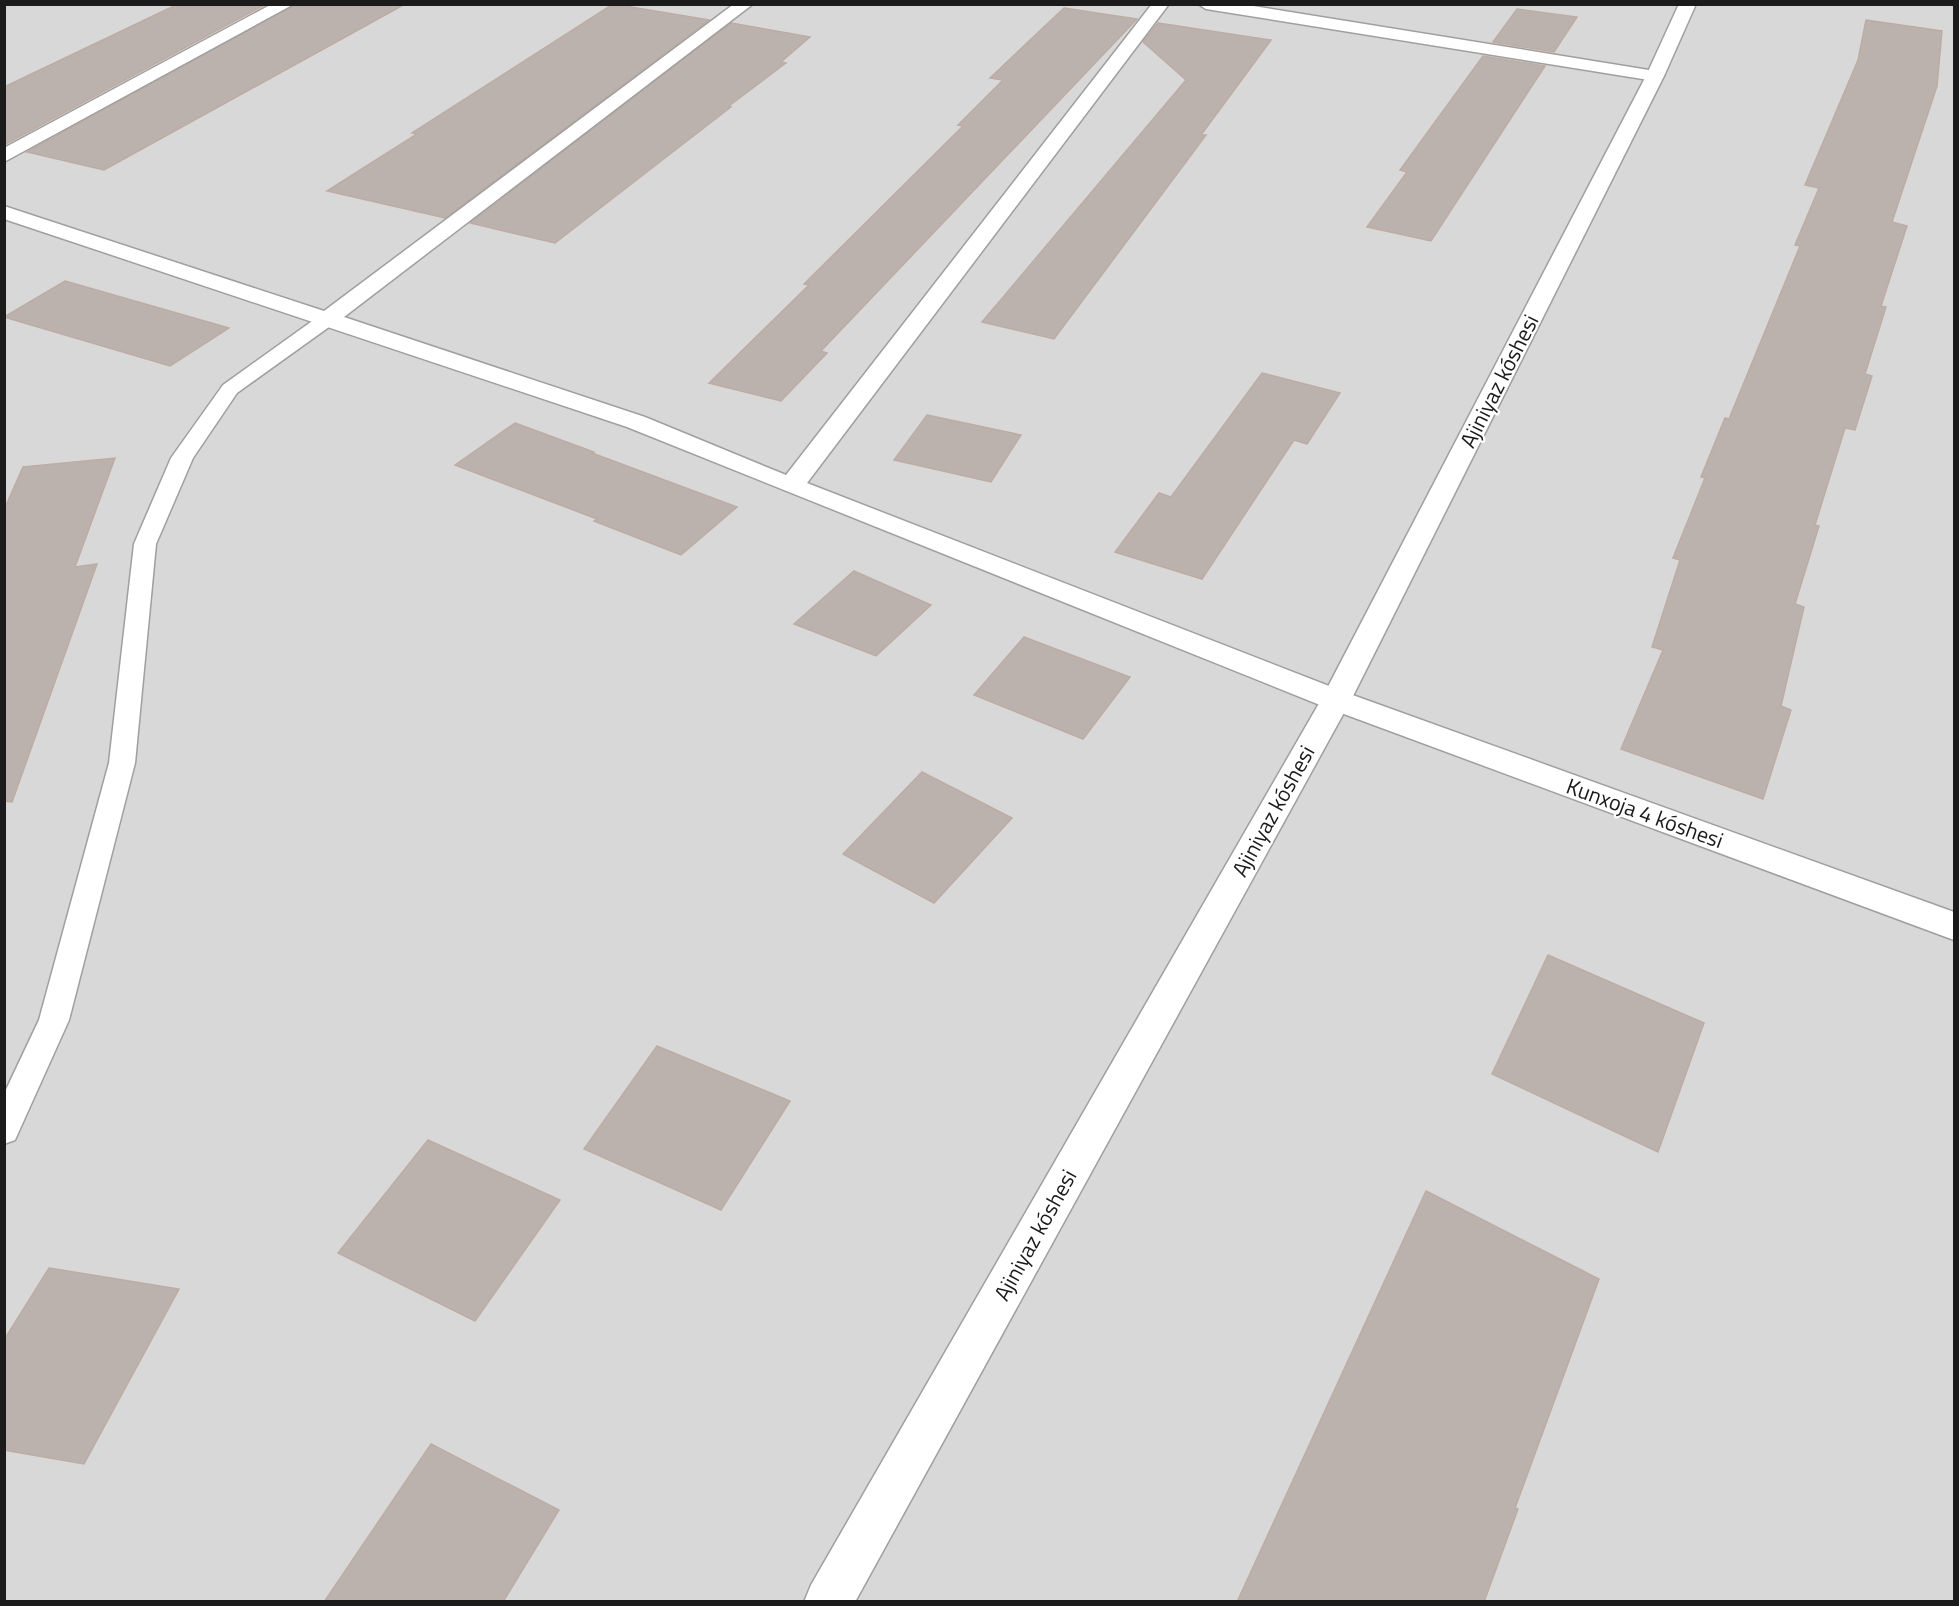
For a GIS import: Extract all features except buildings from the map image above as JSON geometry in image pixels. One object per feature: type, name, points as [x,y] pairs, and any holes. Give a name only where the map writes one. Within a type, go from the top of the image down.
[{"type":"street","points":[[4,156],[286,4]]},
{"type":"street","points":[[329,318],[745,4]]},
{"type":"street","points":[[791,486],[1161,4]]},
{"type":"street","points":[[1206,4],[1655,76]]},
{"type":"street","name":"Ajiniyaz kóshesi","points":[[828,1602],[1336,700],[1655,76],[1688,4]]},
{"type":"street","name":"Kunxoja 4 kóshesi","points":[[4,212],[329,318],[636,422],[791,486],[1336,700],[1954,926]]},
{"type":"lane","points":[[4,1130],[54,1020],[122,763],[145,544],[182,458],[230,389],[329,318]]},
{"type":"shaded area","points":[[5,5],[1954,5],[1954,1601],[5,1601]]}]
